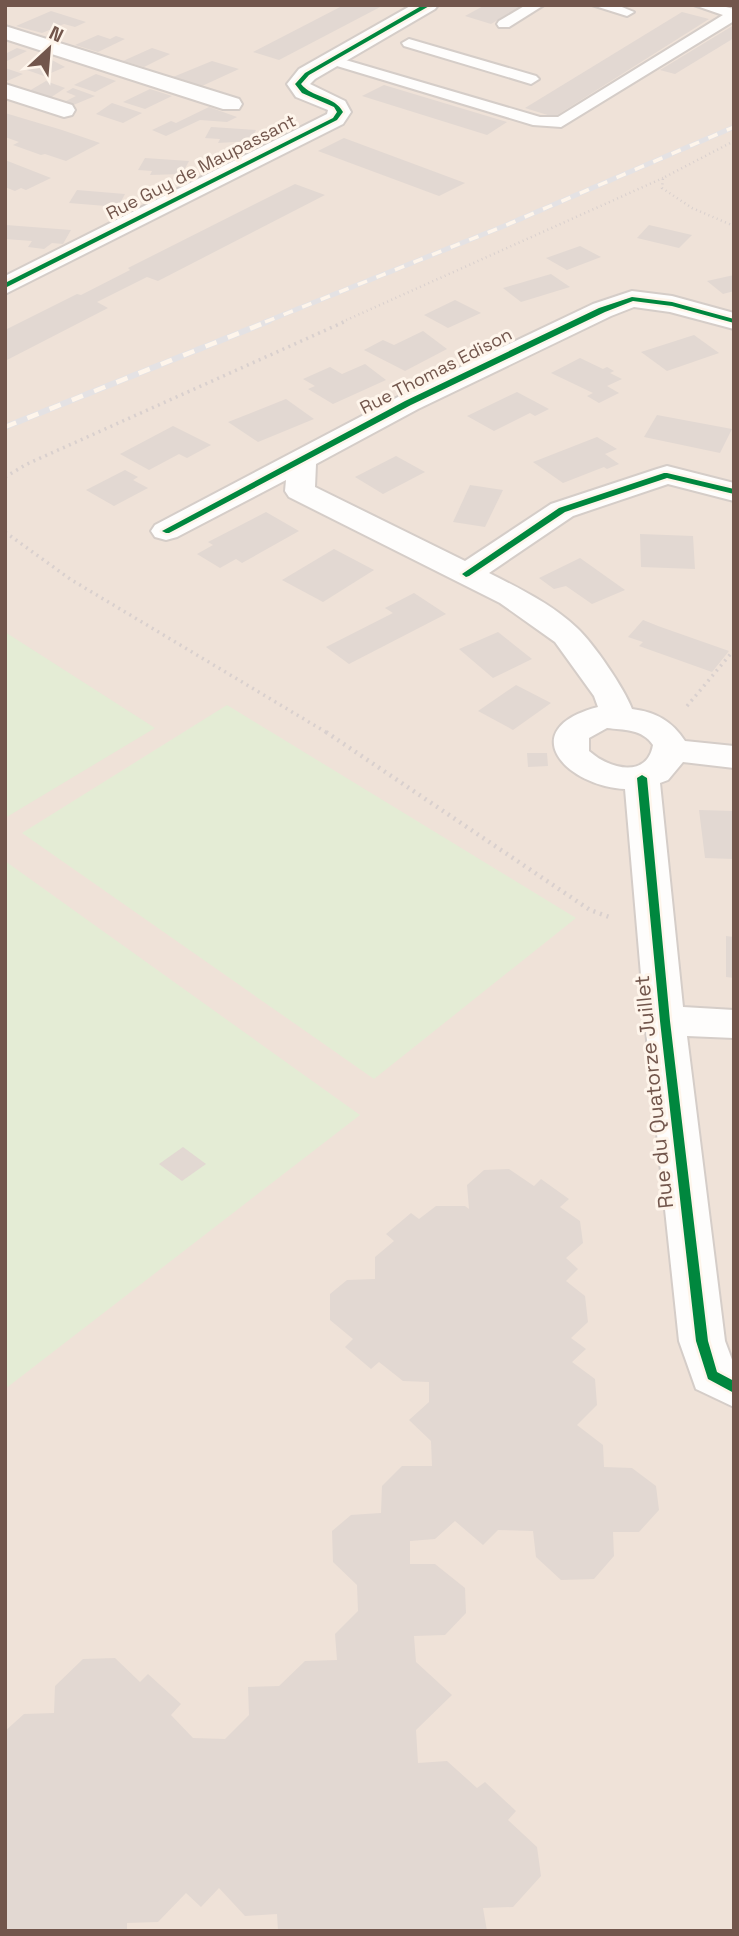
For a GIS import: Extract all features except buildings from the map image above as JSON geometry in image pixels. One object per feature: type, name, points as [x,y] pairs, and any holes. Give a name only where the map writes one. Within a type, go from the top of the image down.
[{"type":"street","name":"Rue Guy de Maupassant","points":[[5,286],[334,118],[340,112],[337,106],[303,92],[298,85],[307,74],[428,5]]},
{"type":"street","points":[[5,32],[231,104]]},
{"type":"street","points":[[5,91],[64,110]]},
{"type":"street","name":"Rue Thomas Edison","points":[[166,531],[509,353],[602,310],[632,299],[672,304],[734,321]]},
{"type":"street","points":[[301,460],[300,491],[511,596],[566,635],[610,695],[618,717]]},
{"type":"street","points":[[466,574],[562,510],[667,475],[734,492]]},
{"type":"street","points":[[665,739],[669,761],[660,771],[642,778],[602,776],[574,757],[570,745],[573,733],[601,717],[618,717],[639,719],[665,739],[734,757]]},
{"type":"street","name":"Rue du Quatorze Juillet","points":[[642,778],[665,1021],[702,1341],[712,1376],[734,1388]]},
{"type":"street","points":[[665,1021],[734,1024]]},
{"type":"lane","points":[[504,24],[537,5]]},
{"type":"lane","points":[[599,5],[627,12]]},
{"type":"lane","points":[[701,5],[734,14]]},
{"type":"lane","points":[[332,60],[539,122],[561,122],[734,14]]},
{"type":"lane","points":[[409,43],[531,79]]},
{"type":"lane","points":[[429,89],[475,62]]},
{"type":"path","points":[[5,477],[39,459],[663,178],[734,141]]},
{"type":"path","points":[[663,178],[662,188],[672,195],[692,208],[734,226]]},
{"type":"path","points":[[5,532],[70,579],[351,747],[590,910],[657,935]]},
{"type":"path","points":[[665,739],[680,715],[734,650]]},
{"type":"shaded area","points":[[5,5],[734,5],[734,1931],[5,1931]]},
{"type":"green space","points":[[5,632],[155,728],[5,818]]},
{"type":"green space","points":[[227,705],[576,918],[374,1079],[22,833]]},
{"type":"green space","points":[[5,861],[360,1115],[5,1389]]},
{"type":"railway","points":[[265,322],[504,226],[734,127]]},
{"type":"railway","points":[[5,427],[269,321]]},
{"type":"cycle path","points":[[5,286],[335,119],[340,112],[337,106],[304,92],[298,84],[307,74],[428,5]]},
{"type":"cycle path","points":[[166,531],[408,403],[602,310],[632,299],[672,304],[734,321]]},
{"type":"cycle path","points":[[466,574],[562,510],[667,475],[734,492]]},
{"type":"cycle path","points":[[642,778],[665,1021],[702,1341],[712,1375],[734,1388]]}]
